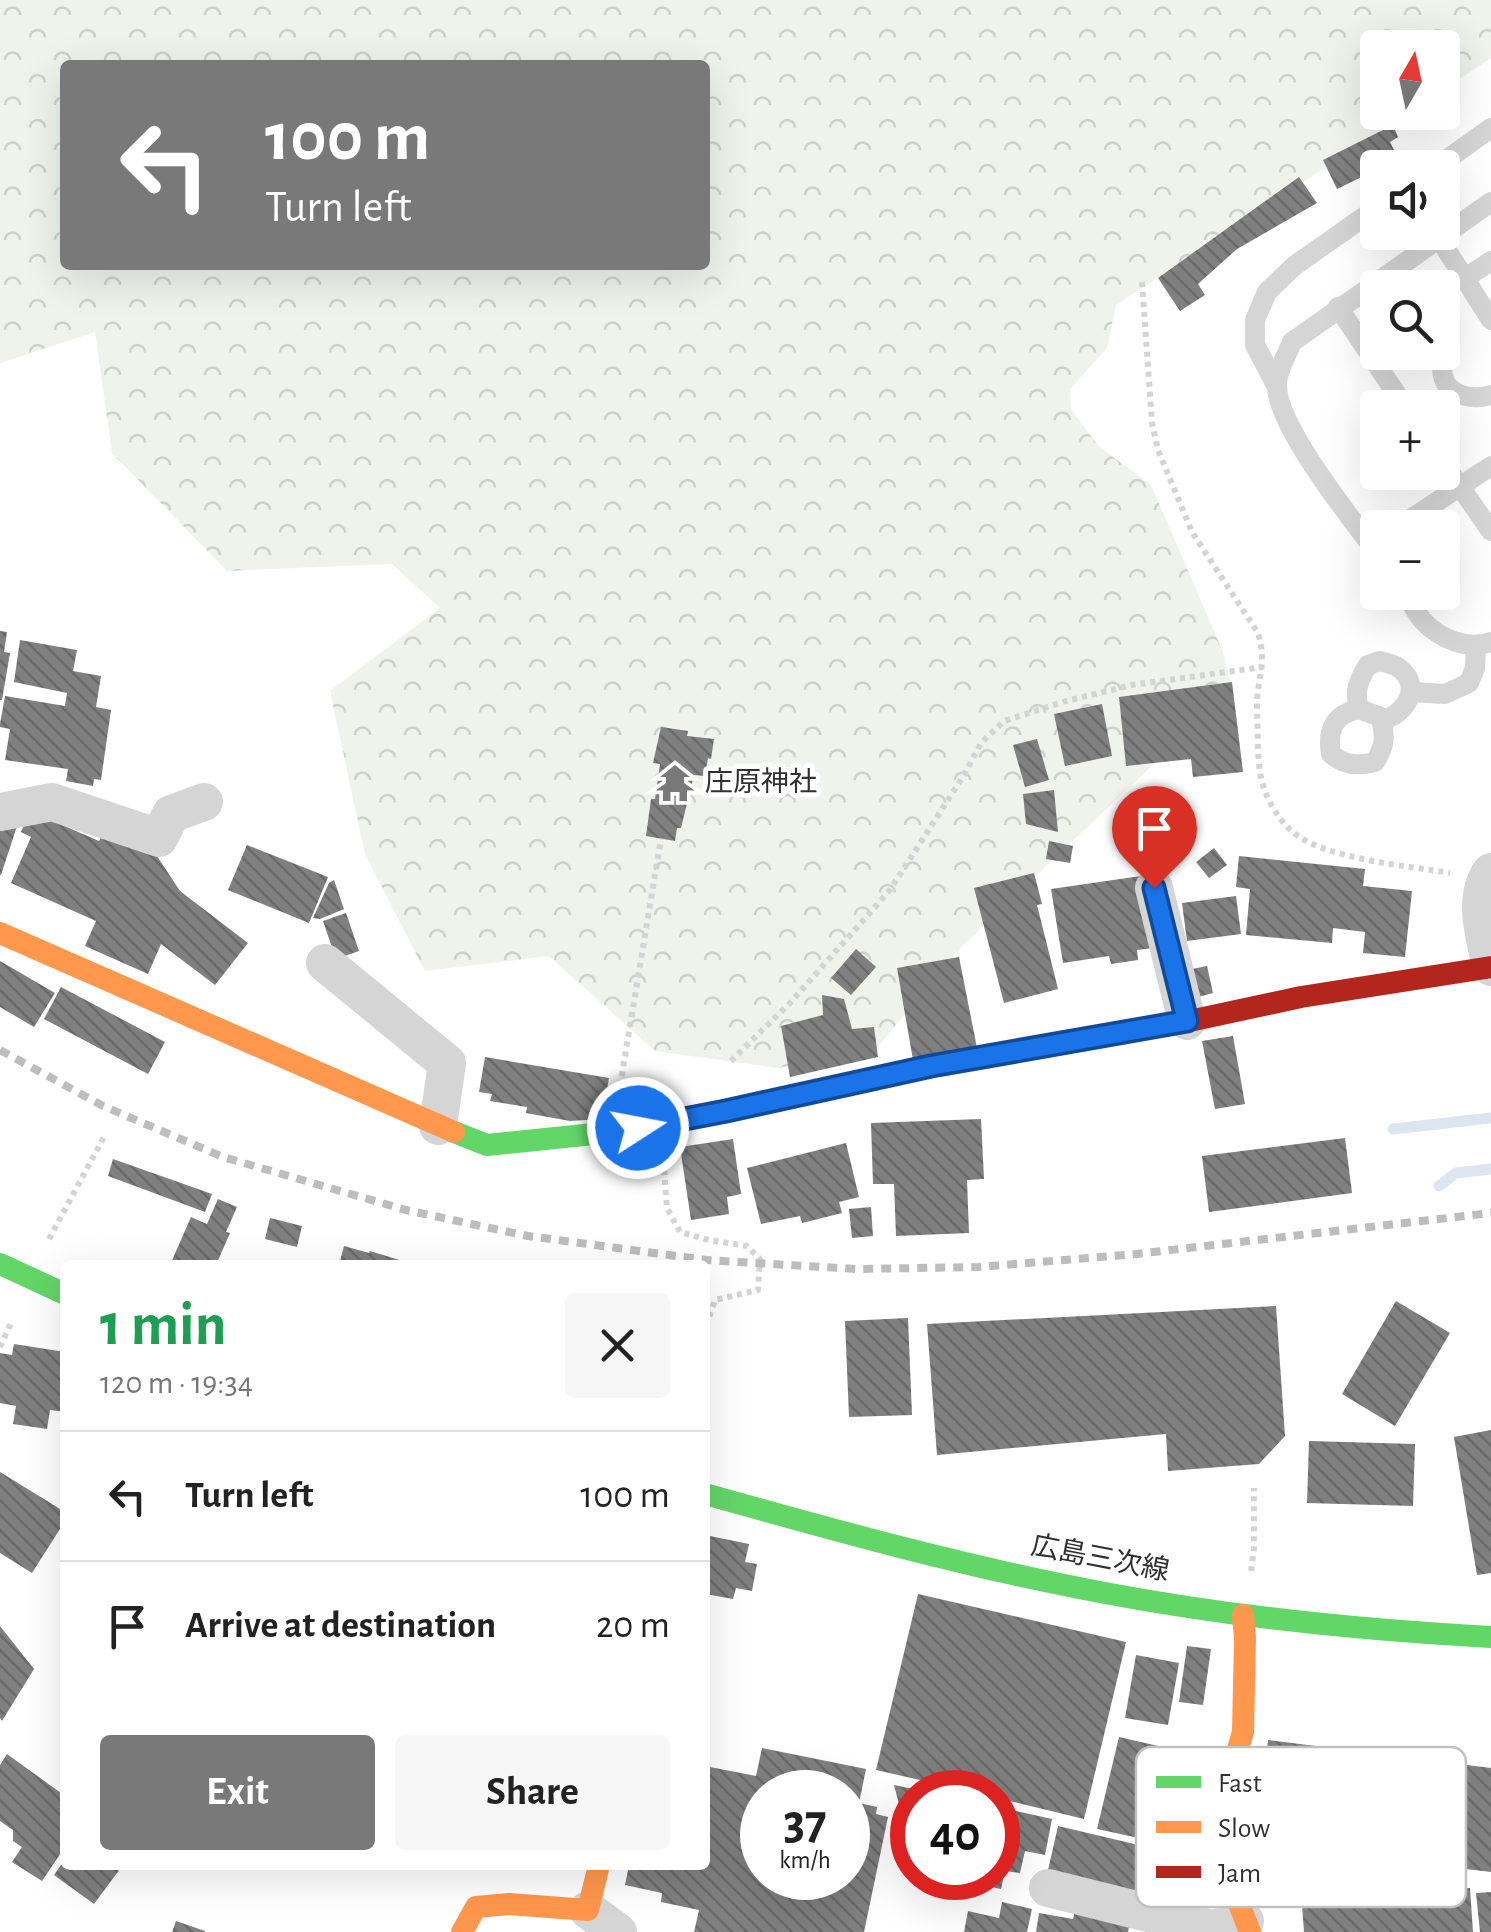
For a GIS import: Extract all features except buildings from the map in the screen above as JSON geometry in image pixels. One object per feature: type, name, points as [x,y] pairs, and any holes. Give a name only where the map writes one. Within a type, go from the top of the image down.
[{"type":"street","points":[[0,812],[52,802],[159,838],[171,814],[204,802]]},
{"type":"street","points":[[0,933],[487,1145],[664,1124],[931,1066],[1301,997],[1491,967],[1482,923],[1482,898],[1488,876]]},
{"type":"street","points":[[1154,888],[1187,1021]]},
{"type":"street","points":[[325,963],[447,1063],[438,1126]]},
{"type":"street","points":[[0,1264],[60,1292]]},
{"type":"street","name":"広島三次線","points":[[710,1495],[872,1540],[1053,1583],[1243,1615],[1402,1633],[1491,1638]]},
{"type":"street","points":[[1238,1747],[1242,1732],[1243,1615]]},
{"type":"street","points":[[588,1910],[598,1870]]},
{"type":"street","points":[[1048,1888],[1212,1929],[1247,1927]]},
{"type":"street","points":[[462,1932],[476,1907],[509,1904],[588,1910],[618,1932]]},
{"type":"lane","points":[[1460,150],[1491,128]]},
{"type":"lane","points":[[1460,223],[1491,202]]},
{"type":"lane","points":[[1360,220],[1294,266],[1267,292],[1255,320],[1256,345],[1276,385],[1282,410],[1306,454],[1360,527]]},
{"type":"lane","points":[[1276,385],[1292,342],[1421,250]]},
{"type":"lane","points":[[1446,250],[1491,320]]},
{"type":"lane","points":[[1464,278],[1491,261]]},
{"type":"lane","points":[[1338,307],[1360,328]]},
{"type":"lane","points":[[1443,370],[1443,378],[1456,394],[1479,398],[1491,394]]},
{"type":"lane","points":[[1491,466],[1460,486],[1491,531]]},
{"type":"lane","points":[[1425,510],[1454,490]]},
{"type":"lane","points":[[1411,692],[1445,694],[1469,683],[1484,644],[1460,645],[1423,622],[1415,610]]},
{"type":"lane","points":[[1360,709],[1356,696],[1358,681],[1368,665],[1380,661],[1396,666],[1407,677],[1411,692],[1406,706],[1396,715],[1386,718],[1360,709],[1342,715],[1332,724],[1331,754],[1343,764],[1375,762],[1386,732],[1380,717]]},
{"type":"path","points":[[1142,282],[1152,423],[1158,450],[1192,532],[1258,633],[1264,652],[1256,698],[1260,772],[1268,800],[1293,832],[1315,845],[1347,854],[1488,876]]},
{"type":"path","points":[[726,1111],[725,1068],[790,1003],[890,890],[981,743],[1004,721],[1066,700],[1132,685],[1263,667]]},
{"type":"path","points":[[612,1132],[661,839]]},
{"type":"path","points":[[664,1124],[667,1208],[680,1232],[747,1246],[760,1259],[758,1290],[714,1300],[710,1313]]},
{"type":"path","points":[[41,1253],[105,1135]]},
{"type":"path","points":[[0,1347],[13,1318]]},
{"type":"path","points":[[1248,1584],[1254,1549],[1254,1488]]},
{"type":"green space","points":[[0,0],[1491,0],[1491,58],[1460,79],[1460,30],[1360,30],[1360,130],[1382,130],[1116,305],[1107,348],[1070,389],[1071,409],[1098,446],[1151,485],[1223,652],[1232,690],[962,946],[875,1050],[778,1068],[655,1051],[549,956],[425,971],[365,854],[330,691],[440,608],[392,564],[227,571],[112,453],[95,332],[0,363]]},
{"type":"waterway","points":[[1393,1129],[1491,1118]]},
{"type":"waterway","points":[[1439,1186],[1456,1173],[1491,1169]]},
{"type":"railway","points":[[0,1050],[103,1106],[223,1157],[406,1210],[528,1236],[706,1260]]},
{"type":"railway","points":[[710,1260],[856,1269],[979,1267],[1136,1254],[1491,1213]]},
{"type":"traffic: fast","points":[[454,1132],[487,1145],[613,1132],[931,1066],[1194,1020]]},
{"type":"traffic: fast","points":[[0,1264],[60,1292]]},
{"type":"traffic: fast","points":[[710,1495],[954,1560],[1105,1593],[1297,1621],[1491,1637]]},
{"type":"traffic: slow","points":[[0,933],[454,1132]]},
{"type":"traffic: slow","points":[[1239,1747],[1243,1732],[1243,1615]]},
{"type":"traffic: slow","points":[[462,1932],[476,1907],[509,1904],[588,1910],[598,1870]]},
{"type":"traffic: slow","points":[[1240,1907],[1250,1932]]},
{"type":"traffic: jam","points":[[1194,1020],[1301,997],[1491,967]]},
{"type":"place","name":"庄原神社","points":[[675,783]]},
{"type":"route","points":[[638,1128],[931,1066],[1187,1021],[1154,888]]}]
